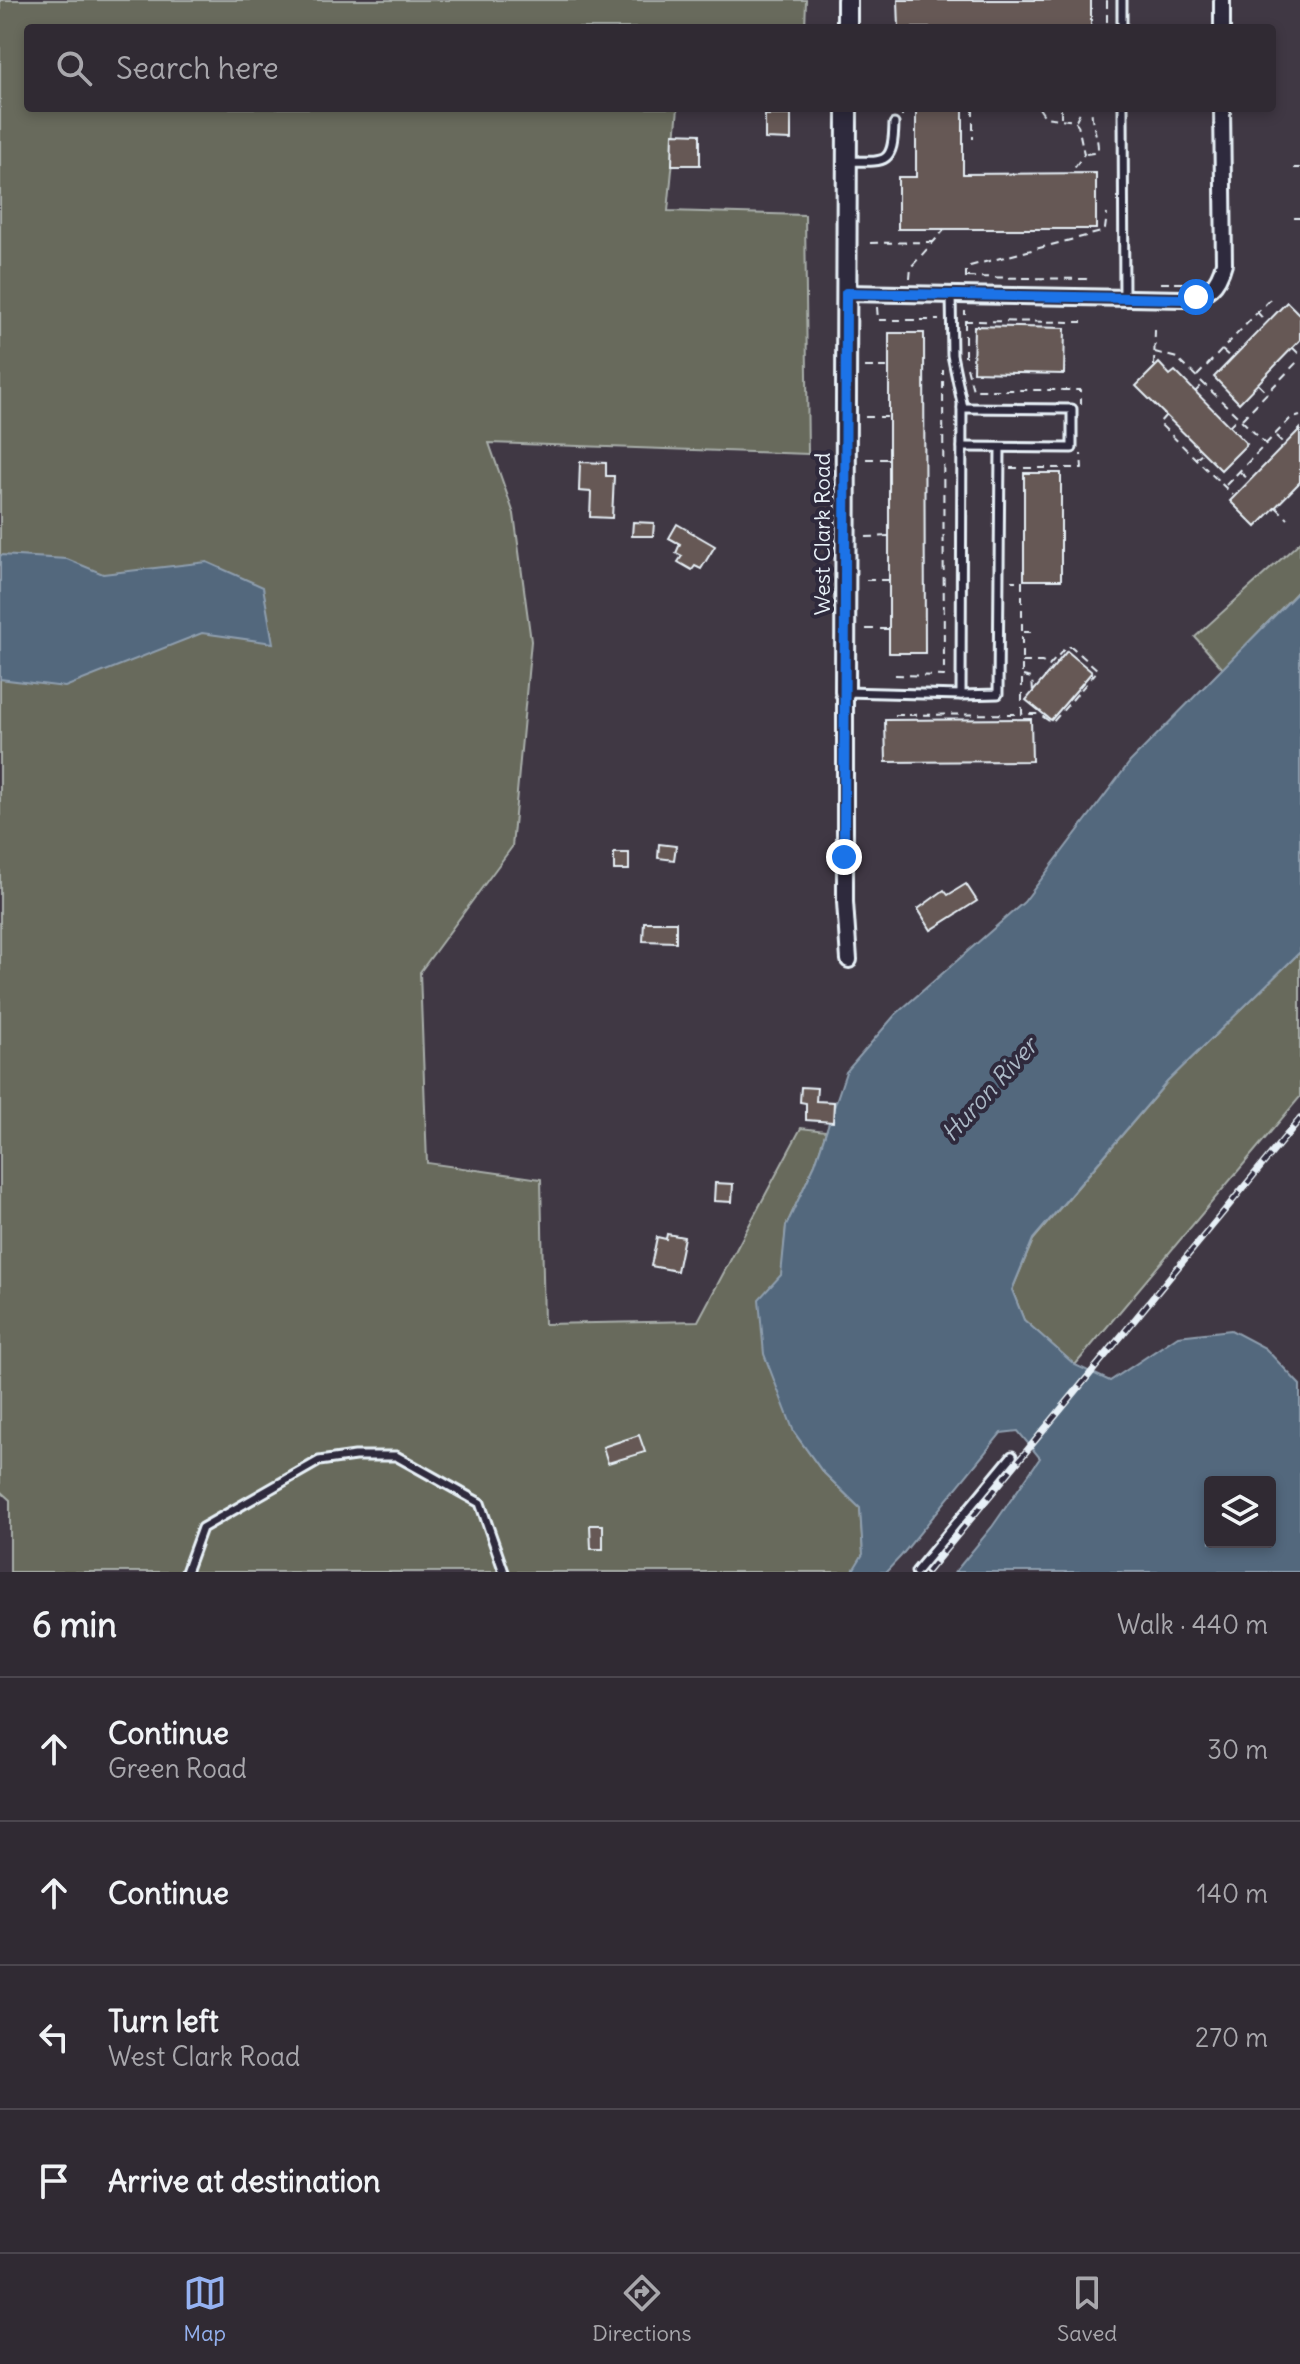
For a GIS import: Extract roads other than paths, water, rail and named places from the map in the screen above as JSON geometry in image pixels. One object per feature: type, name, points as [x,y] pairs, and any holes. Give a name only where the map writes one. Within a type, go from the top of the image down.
[{"type":"street","points":[[847,0],[847,24]]},
{"type":"street","points":[[1222,0],[1222,24]]},
{"type":"street","name":"West Clark Road","points":[[847,112],[845,902],[849,960]]},
{"type":"street","points":[[846,293],[1196,297],[1210,289],[1220,278],[1224,263],[1222,112]]},
{"type":"lane","points":[[1122,0],[1122,24]]},
{"type":"lane","points":[[1123,112],[1129,298]]},
{"type":"lane","points":[[847,160],[875,161],[890,154],[894,147],[894,124]]},
{"type":"lane","points":[[951,295],[952,355],[962,408],[961,695]]},
{"type":"lane","points":[[962,408],[1072,409],[1072,448],[962,447]]},
{"type":"lane","points":[[845,692],[998,694],[1000,448]]},
{"type":"lane","points":[[186,1572],[202,1528],[319,1461],[355,1456],[396,1456],[480,1503],[504,1572]]},
{"type":"lane","points":[[916,1572],[1012,1456]]},
{"type":"water","points":[[0,555],[67,559],[103,574],[207,562],[263,587],[273,643],[202,633],[65,687],[0,679]]},
{"type":"water","name":"Huron River","points":[[1300,590],[1300,952],[1167,1082],[1033,1239],[1012,1290],[1024,1320],[1075,1365],[1110,1381],[1178,1336],[1231,1330],[1265,1348],[1300,1385],[1300,1572],[955,1572],[992,1527],[1040,1458],[1018,1431],[1001,1433],[886,1572],[852,1572],[863,1554],[860,1508],[822,1471],[794,1432],[764,1354],[759,1299],[781,1275],[786,1226],[815,1164],[846,1072],[895,1015],[1024,902],[1130,762]]},
{"type":"railway","points":[[927,1572],[1300,1119]]}]
